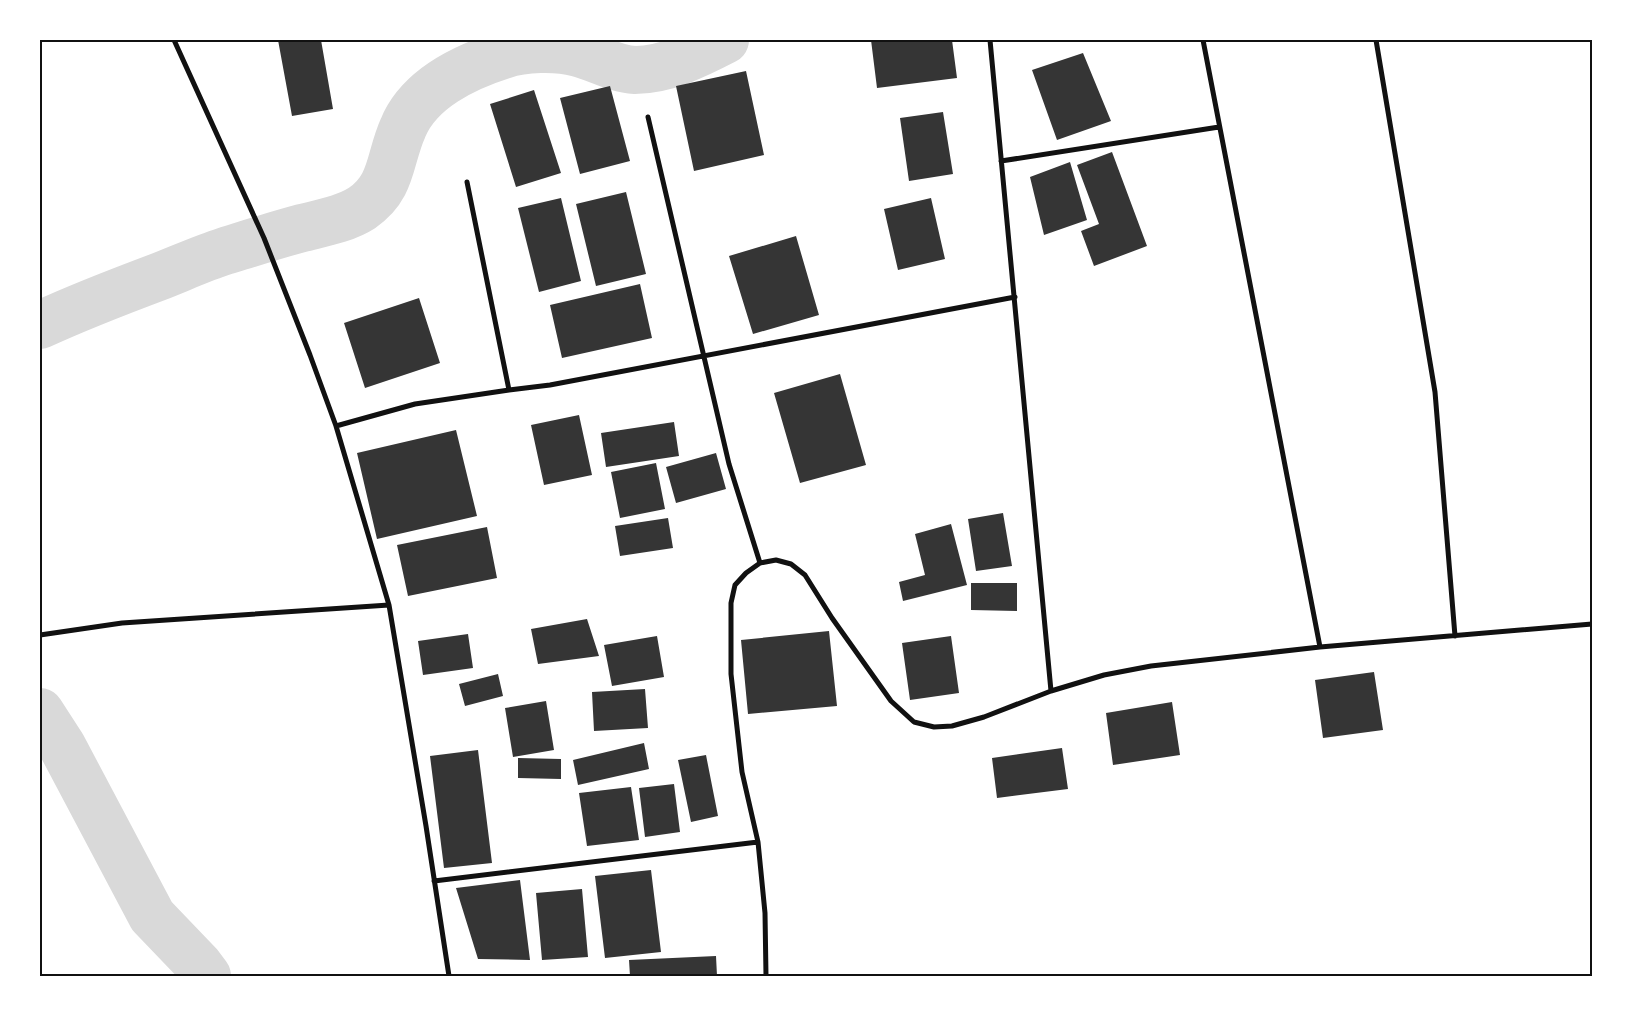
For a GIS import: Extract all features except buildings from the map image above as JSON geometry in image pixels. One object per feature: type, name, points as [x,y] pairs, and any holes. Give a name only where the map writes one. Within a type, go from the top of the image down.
[{"type":"street","points":[[174,40],[264,238],[336,426],[388,605],[448,976]]},
{"type":"street","points":[[990,40],[1051,691]]},
{"type":"street","points":[[1203,40],[1320,647]]},
{"type":"street","points":[[1376,40],[1435,392],[1455,636]]},
{"type":"street","points":[[648,117],[729,464],[760,563]]},
{"type":"street","points":[[1001,161],[1220,127]]},
{"type":"street","points":[[467,182],[509,390]]},
{"type":"street","points":[[336,426],[415,404],[550,385],[1015,297]]},
{"type":"street","points":[[766,976],[765,913],[758,842],[741,762],[731,674],[731,603],[735,586],[746,573],[760,563],[776,560],[791,564],[805,575],[832,618],[891,701],[914,722],[934,727],[952,726],[984,717],[1051,691],[1104,675],[1151,666],[1320,647],[1592,624]]},
{"type":"street","points":[[40,635],[122,623],[388,605]]},
{"type":"street","points":[[434,881],[758,842]]},
{"type":"waterway","points":[[40,325],[208,257],[283,233],[341,218],[362,208],[380,191],[385,182],[398,139],[410,114],[420,102],[445,81],[488,60],[511,53],[550,49],[578,53],[613,66],[635,70],[647,69],[681,60],[725,40]]},
{"type":"waterway","points":[[40,712],[62,746],[152,916],[207,976]]}]
